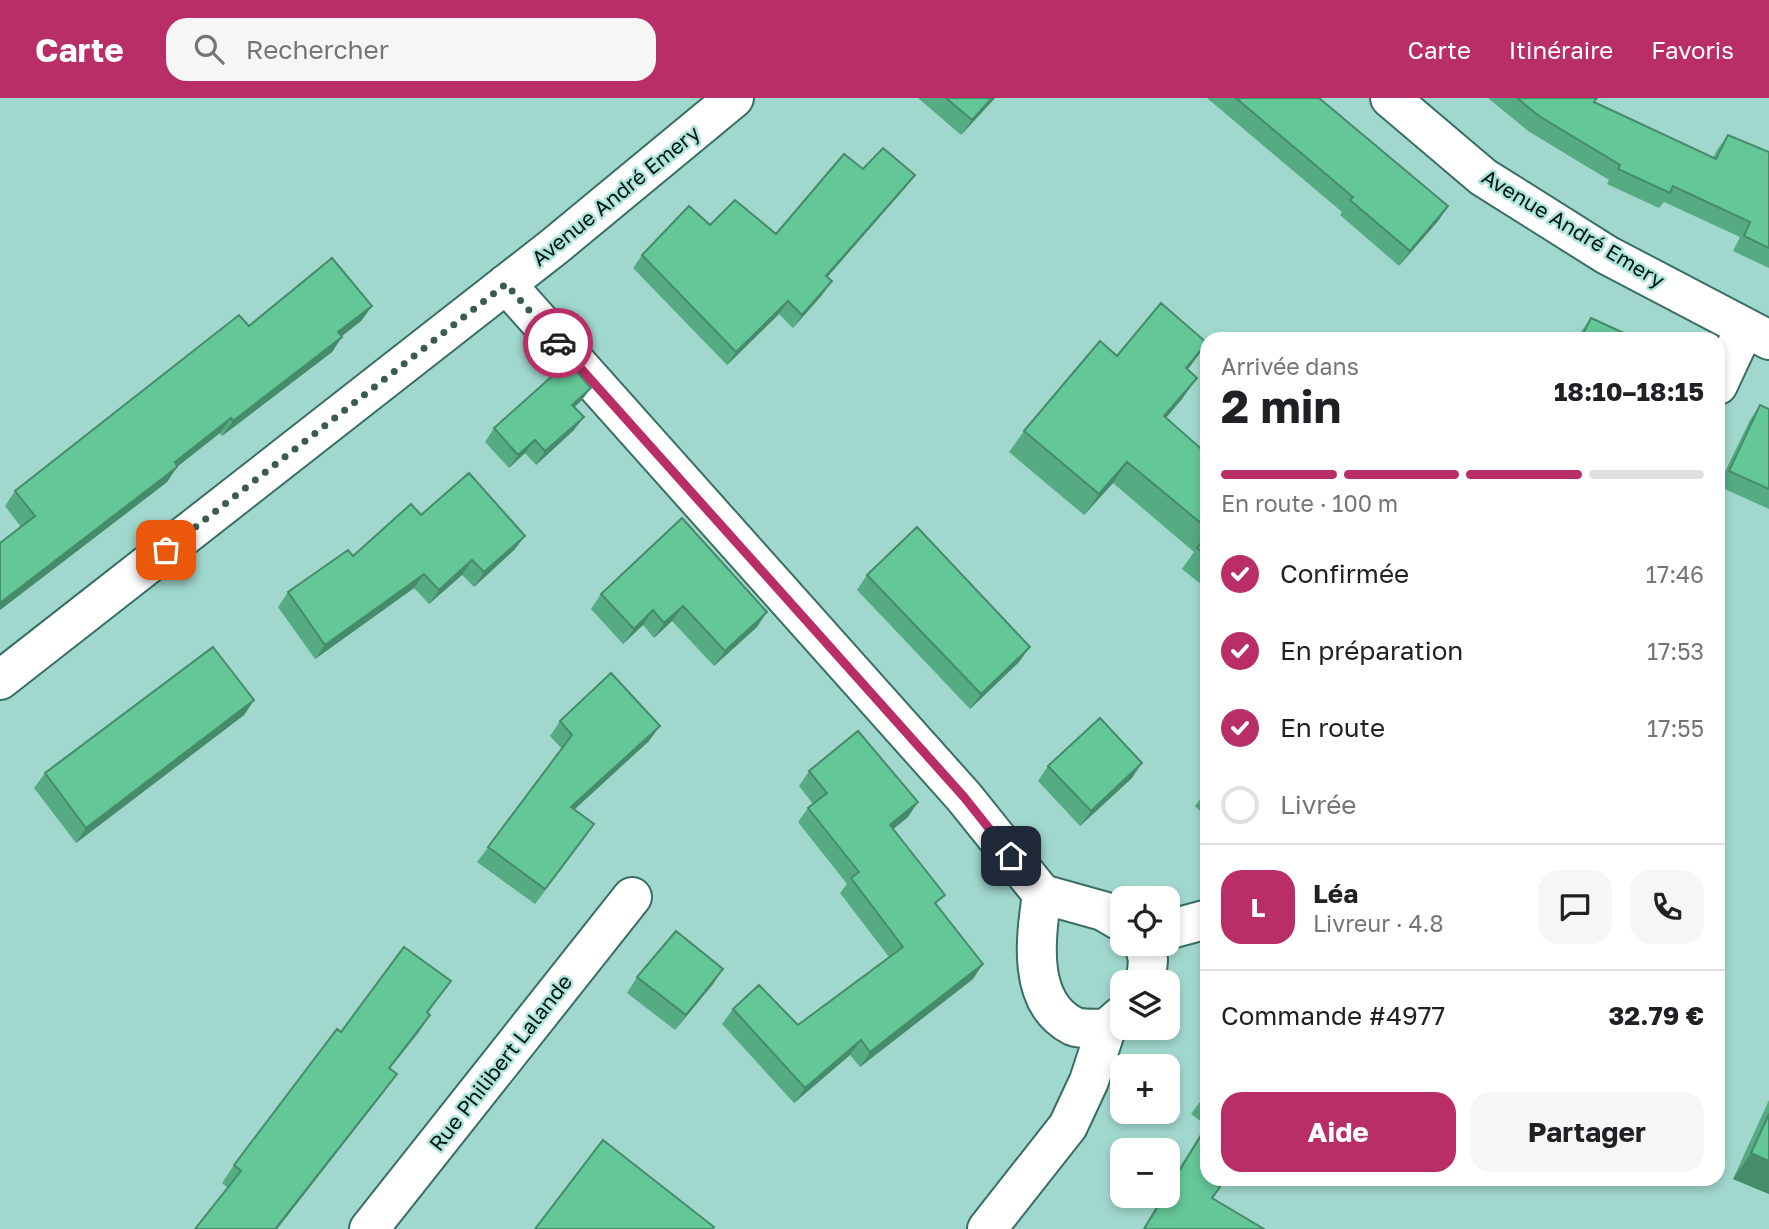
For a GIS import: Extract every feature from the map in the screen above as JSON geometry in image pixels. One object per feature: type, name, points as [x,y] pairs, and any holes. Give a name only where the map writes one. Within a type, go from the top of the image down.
[{"type":"street","name":"Avenue André Emery","points":[[0,680],[506,284],[734,98]]},
{"type":"street","name":"Avenue André Emery","points":[[1390,98],[1483,177],[1607,256],[1757,334]]},
{"type":"street","points":[[506,284],[964,797],[1042,894],[1110,915]]},
{"type":"street","points":[[1725,377],[1757,334]]},
{"type":"street","points":[[1042,894],[1035,945],[1041,985],[1058,1014],[1075,1027],[1110,1023]]},
{"type":"street","name":"Rue Philibert Lalande","points":[[369,1229],[632,897]]},
{"type":"street","points":[[1180,927],[1200,921]]},
{"type":"street","points":[[990,1228],[1068,1126],[1110,1031]]},
{"type":"building","points":[[946,98],[992,98],[972,120]]},
{"type":"building","points":[[1236,98],[1319,98],[1448,206],[1410,251],[1350,200],[1353,197]]},
{"type":"building","points":[[1517,98],[1597,98],[1594,102],[1716,159],[1728,135],[1769,152],[1769,248],[1744,236],[1750,222],[1673,186],[1670,193],[1618,169],[1620,165],[1539,116]]},
{"type":"building","points":[[883,148],[915,175],[826,276],[832,281],[802,315],[788,301],[736,352],[642,255],[689,206],[710,225],[735,200],[776,234],[844,154],[863,169]]},
{"type":"building","points":[[332,258],[372,306],[338,332],[342,337],[233,421],[231,418],[175,462],[177,467],[0,603],[0,543],[35,516],[15,491],[239,315],[249,326]]},
{"type":"building","points":[[1161,303],[1200,337],[1200,351],[1186,368],[1197,378],[1164,416],[1200,448],[1200,522],[1127,462],[1099,494],[1024,431],[1100,341],[1117,356]]},
{"type":"building","points":[[1591,318],[1622,332],[1584,332]]},
{"type":"building","points":[[568,362],[591,388],[572,405],[584,417],[545,451],[535,440],[518,455],[494,428]]},
{"type":"building","points":[[1760,405],[1769,409],[1769,489],[1729,471]]},
{"type":"building","points":[[469,473],[525,536],[484,572],[472,560],[439,590],[424,574],[325,645],[288,592],[348,550],[353,556],[411,504],[421,515]]},
{"type":"building","points":[[682,518],[767,612],[725,651],[683,606],[664,623],[653,610],[634,629],[601,594]]},
{"type":"building","points":[[917,527],[1030,647],[981,694],[867,575]]},
{"type":"building","points":[[213,647],[254,700],[86,828],[45,773]]},
{"type":"building","points":[[611,673],[660,726],[571,807],[594,824],[545,889],[488,847],[572,735],[560,721]]},
{"type":"building","points":[[1100,718],[1142,763],[1091,811],[1048,766]]},
{"type":"building","points":[[858,731],[918,802],[890,825],[945,895],[935,903],[983,964],[870,1052],[861,1040],[805,1088],[733,1009],[759,985],[798,1025],[903,947],[851,878],[859,872],[808,808],[827,793],[809,771]]},
{"type":"building","points":[[676,931],[723,969],[686,1015],[637,977]]},
{"type":"building","points":[[404,947],[451,981],[427,1012],[430,1015],[389,1068],[397,1074],[275,1229],[195,1229],[241,1171],[234,1165],[337,1029],[341,1032]]},
{"type":"building","points":[[1769,1114],[1769,1161],[1751,1153]]},
{"type":"building","points":[[1200,1137],[1200,1186],[1220,1187],[1212,1198],[1264,1229],[1144,1229],[1157,1208],[1180,1208],[1180,1170]]},
{"type":"building","points":[[603,1140],[714,1227],[535,1229]]},
{"type":"way so far","points":[[166,550],[506,284],[558,343]]},
{"type":"route","points":[[558,343],[964,797],[1011,856]]}]
